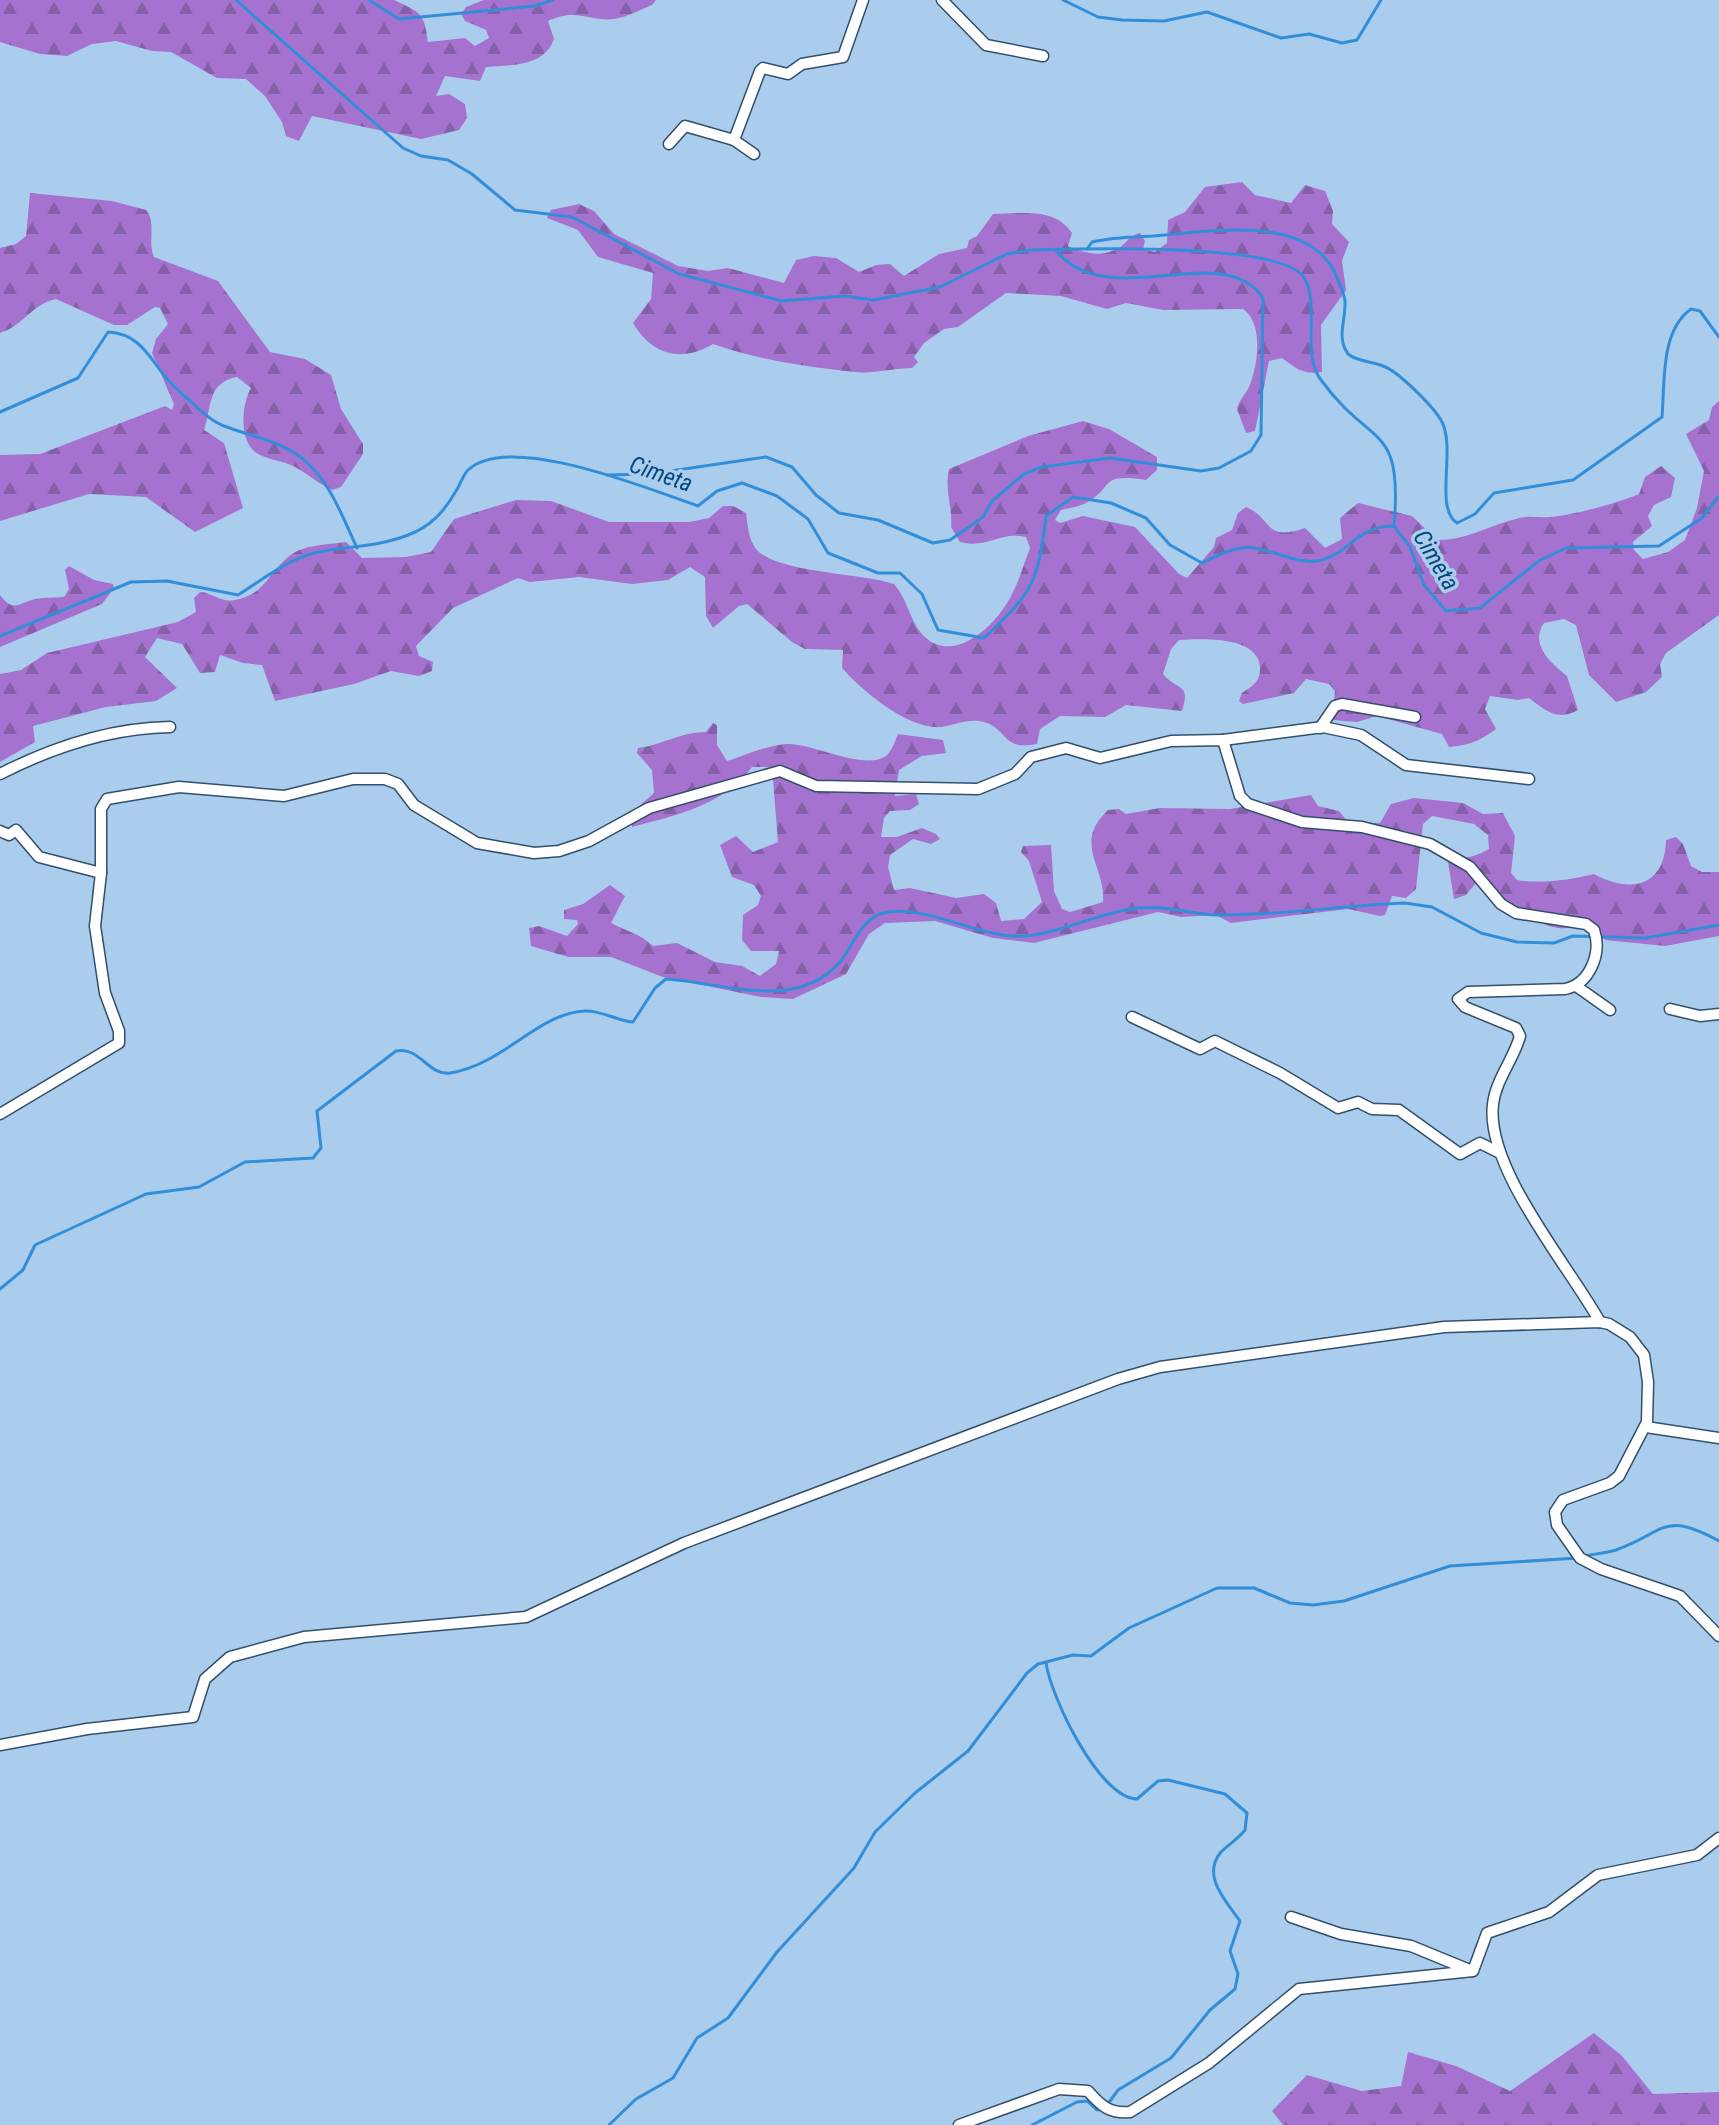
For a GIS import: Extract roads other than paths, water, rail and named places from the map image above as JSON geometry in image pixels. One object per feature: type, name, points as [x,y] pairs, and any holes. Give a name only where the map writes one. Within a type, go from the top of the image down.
[{"type":"street","points":[[734,140],[763,68],[788,74],[802,64],[843,57],[863,0]]},
{"type":"street","points":[[942,0],[986,45],[1043,56]]},
{"type":"street","points":[[669,144],[685,126],[734,140],[754,154]]},
{"type":"street","points":[[1320,728],[1335,706],[1342,704],[1415,717]]},
{"type":"street","points":[[0,774],[27,760],[101,733],[170,727]]},
{"type":"street","points":[[0,1114],[119,1043],[119,1031],[105,993],[95,926],[101,873],[103,802],[115,797],[179,787],[269,797],[353,779],[385,779],[398,784],[414,805],[477,843],[534,853],[559,851],[589,841],[649,808],[780,771],[816,786],[978,789],[1015,774],[1031,757],[1066,748],[1100,758],[1171,741],[1223,740],[1320,728],[1361,735],[1406,765],[1529,779]]},
{"type":"street","points":[[1223,740],[1240,796],[1248,804],[1302,822],[1362,827],[1430,844],[1470,867],[1501,904],[1516,913],[1591,926],[1596,935],[1589,973],[1576,986]]},
{"type":"street","points":[[0,831],[9,835],[16,830],[39,857],[101,873]]},
{"type":"street","points":[[1600,1322],[1541,1230],[1493,1136],[1493,1101],[1520,1036],[1516,1028],[1465,1007],[1458,999],[1468,992],[1576,986],[1610,1010]]},
{"type":"street","points":[[1670,1009],[1700,1016],[1719,1014]]},
{"type":"street","points":[[1132,1017],[1200,1049],[1215,1041],[1338,1108],[1358,1102],[1372,1109],[1399,1110],[1460,1154],[1480,1143],[1500,1153]]},
{"type":"street","points":[[0,1745],[87,1729],[193,1717],[205,1679],[230,1657],[267,1645],[304,1637],[526,1617],[684,1543],[1118,1379],[1160,1367],[1444,1327],[1600,1322],[1630,1337],[1644,1355],[1648,1382],[1646,1427],[1619,1476],[1610,1483],[1563,1500],[1556,1509],[1557,1525],[1580,1558],[1601,1569],[1680,1596],[1719,1636]]},
{"type":"street","points":[[1646,1427],[1719,1438]]},
{"type":"street","points":[[1473,1971],[1487,1933],[1549,1912],[1598,1875],[1697,1855],[1719,1838]]},
{"type":"street","points":[[1291,1917],[1341,1934],[1411,1946],[1473,1971]]},
{"type":"street","points":[[959,2125],[1059,2089],[1088,2091],[1102,2107],[1116,2113],[1130,2112],[1209,2063],[1299,1989],[1473,1971]]},
{"type":"waterway","points":[[236,0],[403,148],[421,156],[448,160],[472,174],[515,210],[572,217],[679,274],[782,301],[844,296],[874,300],[940,287],[1007,254],[1031,250],[1177,250],[1260,258],[1290,267],[1305,279],[1309,291],[1315,369],[1339,402],[1380,440],[1388,452],[1394,469],[1396,492],[1394,526]]},
{"type":"waterway","points":[[369,0],[399,19],[535,6],[553,0]]},
{"type":"waterway","points":[[1063,0],[1098,17],[1164,21],[1207,12],[1281,38],[1309,34],[1342,43],[1357,40],[1381,0]]},
{"type":"waterway","points":[[1087,249],[1092,242],[1115,238],[1253,230],[1302,241],[1321,254],[1335,273],[1344,298],[1342,335],[1348,354],[1390,369],[1424,399],[1442,422],[1447,447],[1447,505],[1450,516],[1457,523],[1475,514],[1494,493],[1573,480],[1662,417],[1669,344],[1674,330],[1691,309],[1700,311],[1719,337]]},
{"type":"waterway","points":[[607,475],[650,474],[766,457],[792,467],[816,495],[839,513],[878,520],[933,543],[950,540],[983,517],[992,501],[1024,474],[1042,467],[1110,458],[1201,471],[1219,468],[1251,451],[1261,435],[1263,298],[1245,281],[1221,274],[1132,278],[1103,276],[1077,268],[1055,249]]},
{"type":"waterway","points":[[0,412],[78,378],[108,332],[121,334],[141,346],[170,383],[212,420],[275,443],[303,459],[328,489],[357,548]]},
{"type":"waterway","name":"Cimeta","points":[[0,636],[131,582],[167,581],[238,595],[300,558],[398,539],[416,532],[441,512],[468,470],[488,460],[515,457],[581,467],[698,506],[717,491],[742,483],[777,496],[808,519],[828,553],[878,573],[900,573],[922,594],[938,630],[984,638],[1013,609],[1030,585],[1040,557],[1046,516],[1073,497],[1111,503],[1146,518],[1170,545],[1202,563],[1248,547],[1297,560],[1322,560],[1371,530],[1394,526],[1410,547],[1424,585],[1446,611],[1480,608],[1540,560],[1566,548],[1659,546],[1702,518],[1719,496]]},
{"type":"waterway","points":[[0,1289],[23,1270],[35,1245],[146,1194],[199,1187],[245,1162],[313,1158],[321,1148],[317,1111],[396,1051],[411,1053],[436,1070],[450,1073],[487,1060],[536,1029],[568,1014],[591,1011],[633,1022],[655,988],[666,979],[758,991],[802,987],[822,977],[840,962],[863,927],[883,913],[918,913],[1009,936],[1055,930],[1138,908],[1240,915],[1405,903],[1432,907],[1481,933],[1517,942],[1554,943],[1573,936],[1645,938],[1719,925]]},
{"type":"waterway","points":[[1585,1556],[1616,1550],[1675,1525],[1719,1541]]},
{"type":"waterway","points":[[609,2125],[636,2099],[673,2078],[697,2038],[728,2018],[777,1952],[854,1868],[875,1832],[915,1793],[968,1751],[1027,1673],[1038,1664],[1073,1655],[1091,1656],[1129,1628],[1217,1588],[1254,1588],[1290,1603],[1313,1605],[1344,1601],[1450,1566],[1578,1558]]},
{"type":"waterway","points":[[1032,2125],[1077,2102],[1087,2101],[1097,2110],[1110,2101],[1118,2090],[1171,2058],[1210,2010],[1235,1989],[1238,1974],[1230,1951],[1240,1921],[1218,1888],[1214,1870],[1221,1852],[1245,1830],[1247,1813],[1225,1794],[1168,1780],[1158,1781],[1137,1799],[1122,1794],[1107,1782],[1079,1743],[1057,1698],[1046,1663]]}]
